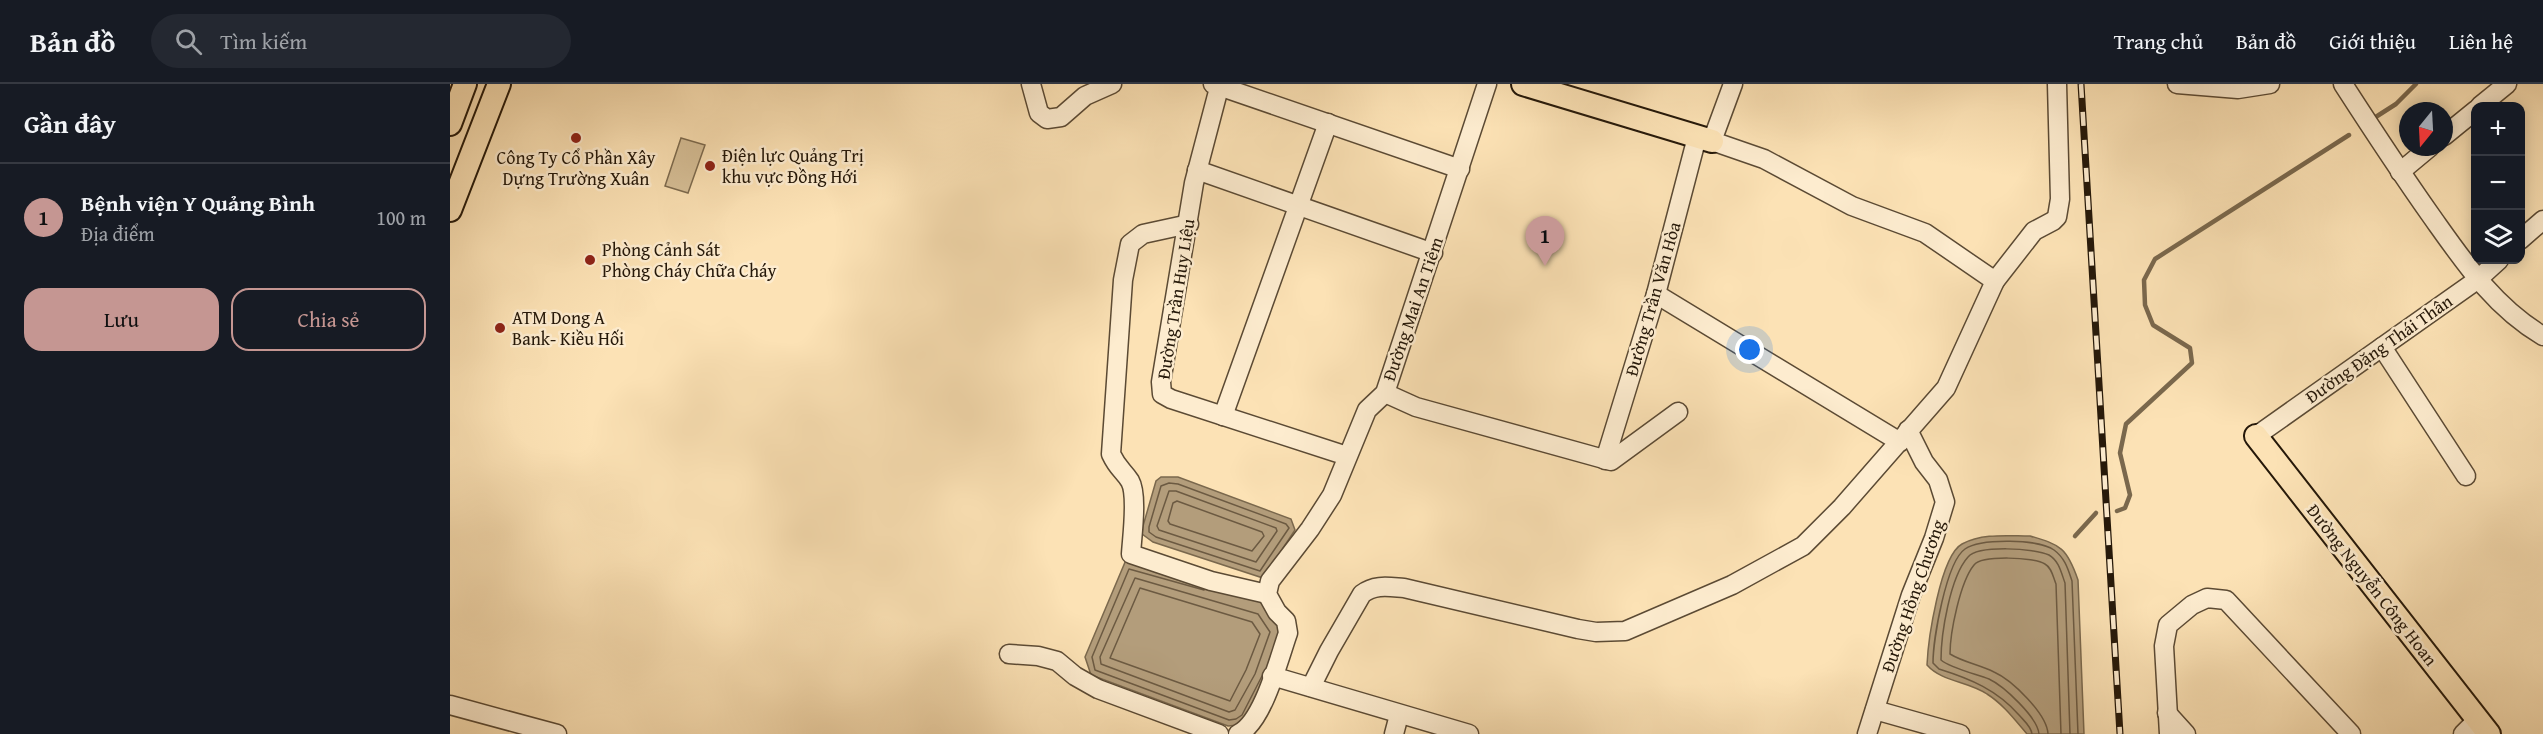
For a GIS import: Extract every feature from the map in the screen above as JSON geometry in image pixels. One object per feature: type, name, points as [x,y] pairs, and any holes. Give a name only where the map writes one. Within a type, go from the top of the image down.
[{"type":"main road","points":[[450,124],[465,84]]},
{"type":"main road","points":[[450,207],[499,84]]},
{"type":"main road","points":[[1523,84],[1705,139]]},
{"type":"main road","name":"Đường Nguyễn Công Hoan","points":[[2256,436],[2476,729]]},
{"type":"street","points":[[1031,84],[1039,113],[1047,119],[1061,117],[1085,96],[1112,84]]},
{"type":"street","name":"Đường Mai An Tiêm","points":[[1268,594],[1270,581],[1310,529],[1332,495],[1367,410],[1385,393],[1487,84]]},
{"type":"street","name":"Đường Trần Văn Hòa","points":[[1605,460],[1705,139],[1733,84]]},
{"type":"street","points":[[1311,687],[1362,594],[1369,589],[1404,588],[1596,632],[1625,632],[1732,585],[1803,546],[1822,529],[1946,388],[1995,281],[2034,231],[2054,221],[2057,216],[2060,199],[2057,84]]},
{"type":"street","points":[[2176,84],[2238,89],[2270,84]]},
{"type":"street","points":[[2343,84],[2400,172],[2477,280],[2510,313],[2543,336]]},
{"type":"street","points":[[2485,102],[2507,84]]},
{"type":"street","points":[[1218,85],[1460,169]]},
{"type":"street","name":"Đường Trần Huy Liệu","points":[[1218,85],[1197,170],[1161,382],[1162,394],[1171,399],[1347,456]]},
{"type":"street","points":[[2453,128],[2471,113]]},
{"type":"street","points":[[1223,416],[1328,123]]},
{"type":"street","points":[[1705,139],[1764,159],[1852,206],[1925,232],[1995,281]]},
{"type":"street","points":[[2400,172],[2419,156]]},
{"type":"street","points":[[1197,170],[1433,253]]},
{"type":"street","points":[[2525,236],[2543,220]]},
{"type":"street","points":[[1189,224],[1143,234],[1130,244],[1123,280],[1111,454],[1117,468],[1131,482],[1134,501],[1131,554],[1211,580],[1268,594],[1276,612],[1286,621],[1288,633],[1259,710],[1250,725],[1238,734]]},
{"type":"street","name":"Đường Đặng Thái Thân","points":[[2256,436],[2477,280],[2495,264]]},
{"type":"street","points":[[1656,294],[1904,436]]},
{"type":"street","points":[[2382,348],[2466,476]]},
{"type":"street","points":[[1385,393],[1416,406],[1507,430],[1605,460],[1616,459],[1678,412]]},
{"type":"street","name":"Đường Hồng Chương","points":[[1867,734],[1907,606],[1934,538],[1945,502],[1938,480],[1904,436]]},
{"type":"street","points":[[2169,734],[2164,646],[2168,625],[2192,605],[2207,598],[2226,600],[2351,734]]},
{"type":"street","points":[[1008,654],[1038,656],[1057,661],[1075,676],[1098,689],[1220,734]]},
{"type":"street","points":[[1272,676],[1469,734]]},
{"type":"street","points":[[450,705],[526,730],[557,734]]},
{"type":"street","points":[[1875,710],[1960,734]]},
{"type":"street","points":[[2167,713],[2186,734]]},
{"type":"street","points":[[1394,734],[1399,715]]},
{"type":"shaded area","points":[[681,138],[705,145],[688,193],[665,186]]},
{"type":"water","points":[[1161,477],[1178,477],[1291,519],[1295,530],[1263,578],[1153,542],[1142,534],[1156,481]]},
{"type":"water","points":[[2030,536],[2062,549],[2078,580],[2084,734],[2027,734],[1993,698],[1972,686],[1940,675],[1927,665],[1937,600],[1947,565],[1954,552],[1962,544],[1978,538]]},
{"type":"water","points":[[1126,560],[1267,602],[1285,629],[1246,719],[1238,725],[1228,726],[1091,675],[1085,657]]},
{"type":"waterway","points":[[2371,120],[2396,104],[2416,84]]},
{"type":"waterway","points":[[2117,511],[2125,508],[2130,495],[2120,453],[2126,424],[2192,363],[2190,348],[2153,325],[2145,305],[2144,280],[2155,259],[2349,135]]},
{"type":"waterway","points":[[2075,536],[2096,513]]},
{"type":"railway","points":[[2081,84],[2120,734]]},
{"type":"place","name":"Công Ty Cổ Phần Xây Dựng Trường Xuân","points":[[576,138]]},
{"type":"place","name":"Điện lực Quảng Trị khu vực Đồng Hới","points":[[710,166]]},
{"type":"place","name":"Phòng Cảnh Sát Phòng Cháy Chữa Cháy","points":[[590,260]]},
{"type":"place","name":"Bệnh viện Y Quảng Bình","points":[[1545,266]]},
{"type":"place","name":"ATM Dong A Bank- Kiều Hối","points":[[500,328]]}]
